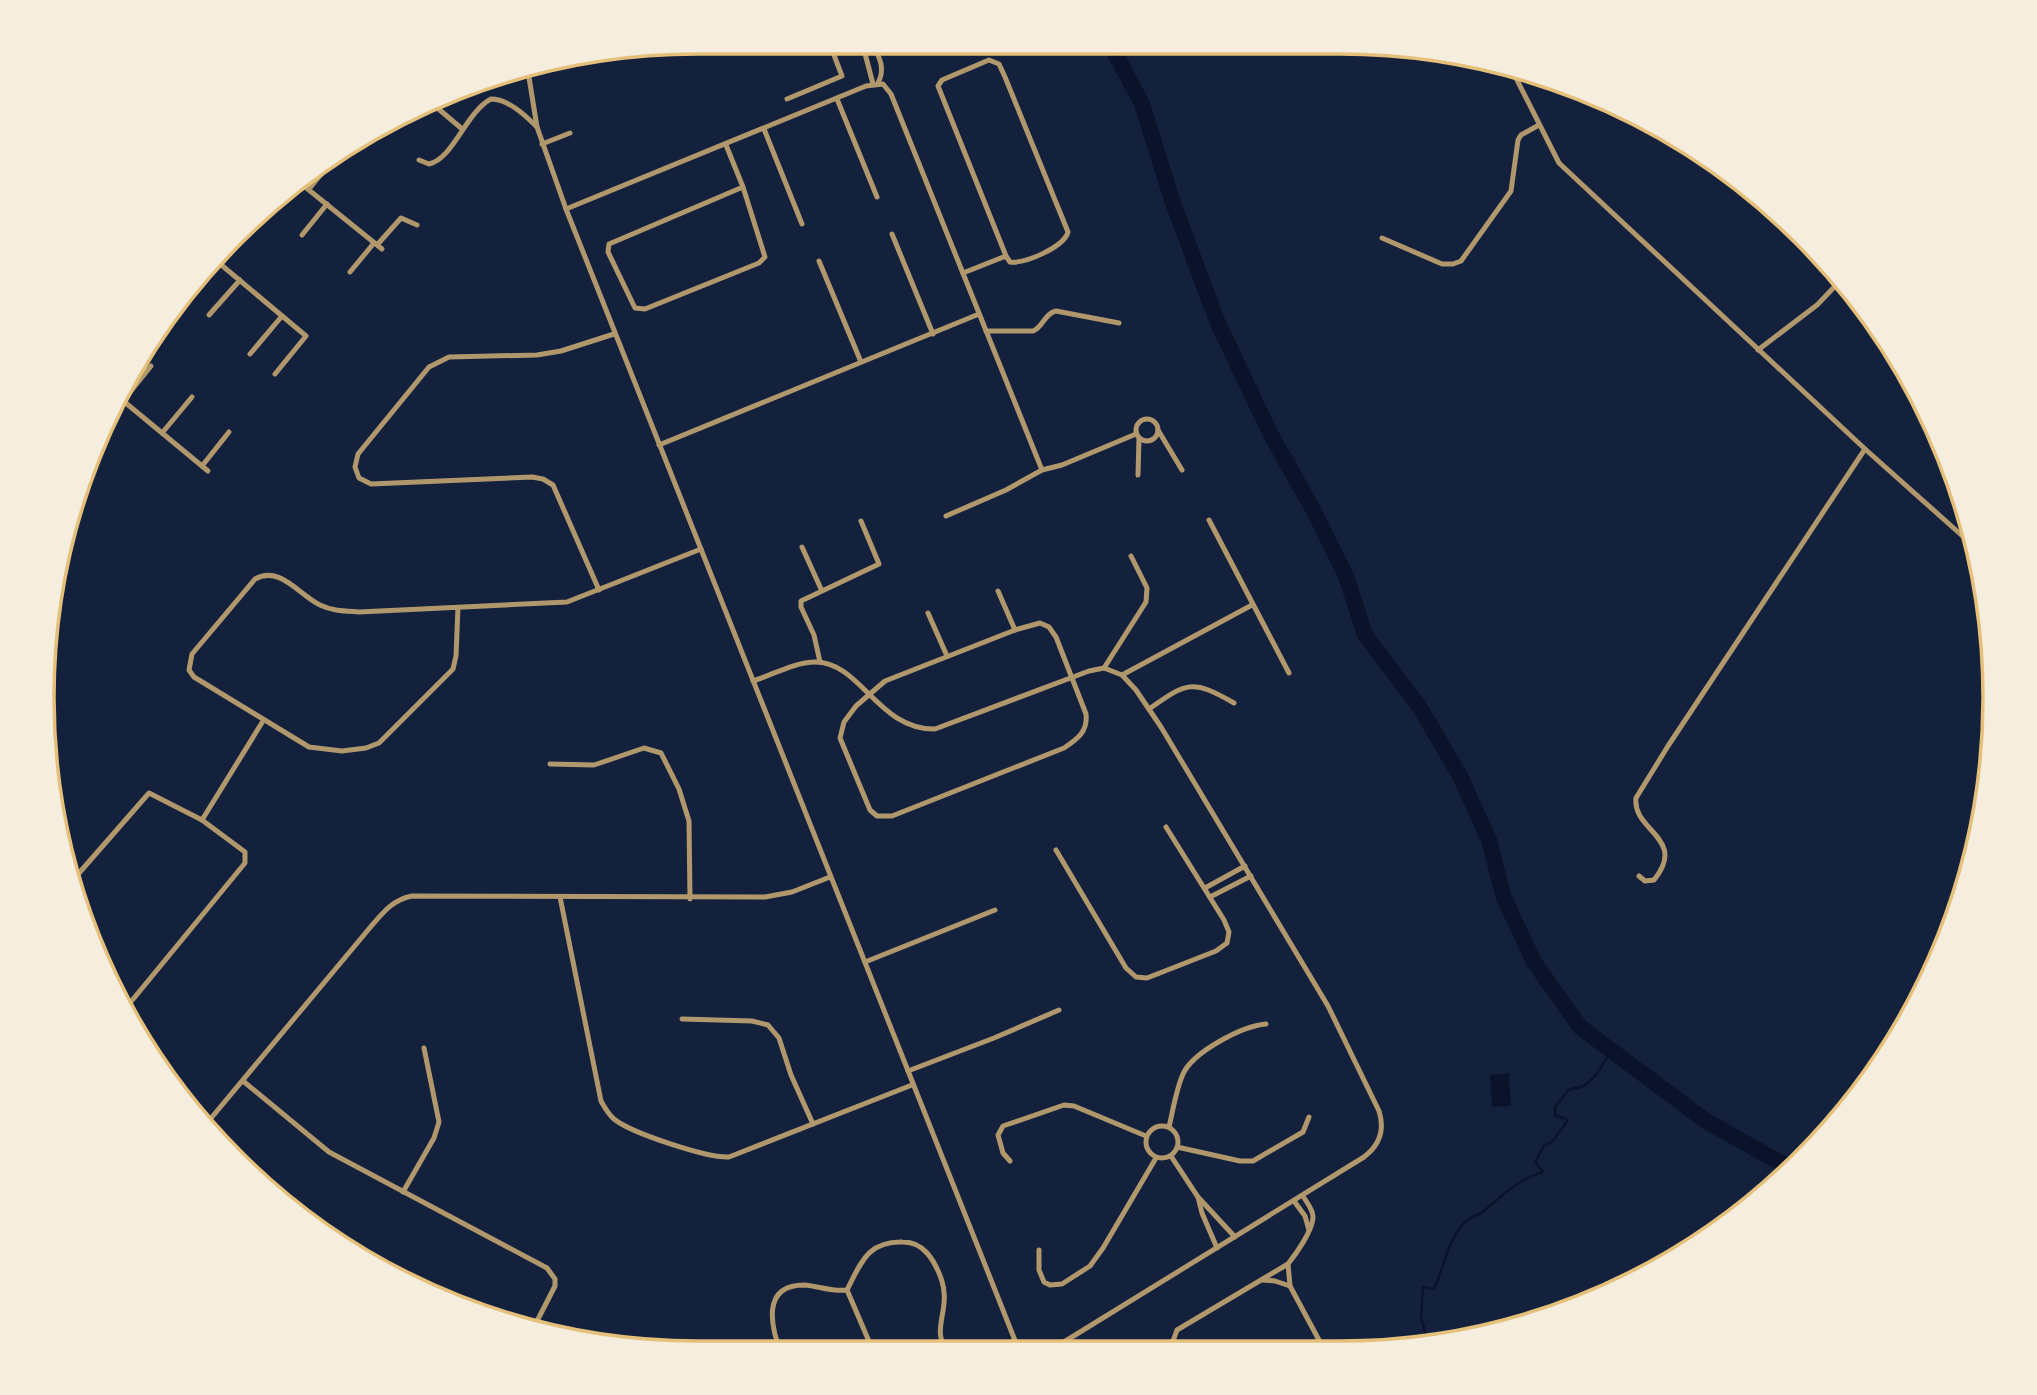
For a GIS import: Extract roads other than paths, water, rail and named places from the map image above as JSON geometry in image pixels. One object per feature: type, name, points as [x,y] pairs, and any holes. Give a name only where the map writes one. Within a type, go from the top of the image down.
[{"type":"street","points":[[787,99],[842,76],[834,54]]},
{"type":"street","points":[[866,54],[875,84]]},
{"type":"street","points":[[566,209],[875,84],[883,75],[877,54]]},
{"type":"street","points":[[989,60],[999,64],[1068,232],[1062,242],[1018,262],[1010,262],[1006,256],[938,86],[942,80],[989,60]]},
{"type":"street","points":[[529,77],[542,144],[614,334],[1015,1341]]},
{"type":"street","points":[[1516,79],[1559,163],[1865,449],[1962,536]]},
{"type":"street","points":[[875,84],[886,86],[891,94],[1042,470]]},
{"type":"street","points":[[419,160],[429,164],[439,160],[461,128],[483,103],[493,99],[502,101],[525,115],[537,127]]},
{"type":"street","points":[[837,99],[877,197]]},
{"type":"street","points":[[438,109],[461,128]]},
{"type":"street","points":[[1382,238],[1442,264],[1461,261],[1511,191],[1518,140],[1521,135],[1539,125]]},
{"type":"street","points":[[764,128],[802,224]]},
{"type":"street","points":[[542,144],[570,132]]},
{"type":"street","points":[[726,145],[743,187],[764,249],[764,260],[645,309],[635,308],[608,252],[609,244],[743,187]]},
{"type":"street","points":[[309,189],[317,179]]},
{"type":"street","points":[[306,187],[378,246]]},
{"type":"street","points":[[302,235],[327,204]]},
{"type":"street","points":[[350,272],[378,246],[401,218],[417,225]]},
{"type":"street","points":[[892,234],[933,334]]},
{"type":"street","points":[[964,273],[1006,256]]},
{"type":"street","points":[[819,261],[861,362]]},
{"type":"street","points":[[222,265],[306,336],[275,374]]},
{"type":"street","points":[[209,315],[240,280]]},
{"type":"street","points":[[1758,350],[1816,305],[1834,287]]},
{"type":"street","points":[[986,331],[1033,331],[1051,312],[1056,311],[1119,323]]},
{"type":"street","points":[[659,445],[979,314]]},
{"type":"street","points":[[250,354],[282,316]]},
{"type":"street","points":[[598,590],[553,485],[543,479],[532,477],[372,484],[359,478],[355,467],[358,454],[429,367],[438,361],[449,357],[537,355],[561,351],[614,334]]},
{"type":"street","points":[[136,383],[151,366]]},
{"type":"street","points":[[162,433],[192,397]]},
{"type":"street","points":[[126,403],[205,468],[229,432]]},
{"type":"street","points":[[1138,475],[1137,424],[1145,419],[1154,422],[1182,470]]},
{"type":"street","points":[[946,516],[1006,490],[1042,470],[1137,436],[1148,441],[1153,439],[1158,430]]},
{"type":"street","points":[[1639,876],[1645,881],[1654,880],[1666,861],[1659,839],[1640,814],[1636,798],[1865,449]]},
{"type":"street","points":[[1209,520],[1289,673]]},
{"type":"street","points":[[820,662],[814,635],[800,603],[802,598],[879,564],[861,521]]},
{"type":"street","points":[[802,547],[821,589]]},
{"type":"street","points":[[458,607],[453,669],[379,743],[366,748],[342,751],[309,747],[194,677],[189,670],[189,663],[198,646],[255,579],[262,575],[279,576],[308,598],[332,609],[359,612],[458,607],[567,602],[701,549]]},
{"type":"street","points":[[1104,668],[1146,602],[1147,588],[1131,556]]},
{"type":"street","points":[[998,592],[1014,629]]},
{"type":"street","points":[[1122,675],[1252,605]]},
{"type":"street","points":[[928,613],[947,656]]},
{"type":"street","points":[[1034,623],[1049,627],[1060,645],[1087,722],[1081,735],[1057,751],[936,800],[883,817],[877,816],[867,807],[840,738],[844,722],[856,706],[885,681],[947,656],[1034,623]]},
{"type":"street","points":[[753,681],[801,664],[820,662],[837,667],[907,725],[935,729],[1088,671],[1104,668],[1122,675],[1149,709],[1245,866],[1328,1006],[1359,1068],[1382,1124],[1380,1138],[1371,1152],[1065,1341]]},
{"type":"street","points":[[1149,709],[1180,688],[1192,686],[1204,687],[1234,703]]},
{"type":"street","points":[[202,820],[263,720]]},
{"type":"street","points":[[550,764],[594,765],[614,760],[636,749],[655,749],[661,752],[679,789],[689,821],[690,899]]},
{"type":"street","points":[[79,873],[149,793],[202,820],[243,849],[245,863],[131,1002]]},
{"type":"street","points":[[1056,850],[1126,968],[1136,977],[1147,978],[1216,951],[1227,943],[1227,925],[1166,827]]},
{"type":"street","points":[[1205,888],[1245,866]]},
{"type":"street","points":[[1210,897],[1251,876]]},
{"type":"street","points":[[211,1118],[392,903],[412,896],[690,899],[776,896],[831,877]]},
{"type":"street","points":[[560,897],[601,1101],[606,1111],[623,1125],[691,1151],[729,1157],[912,1085]]},
{"type":"street","points":[[864,962],[995,910]]},
{"type":"street","points":[[908,1071],[1059,1010]]},
{"type":"street","points":[[682,1019],[768,1024],[779,1038],[791,1075],[813,1124]]},
{"type":"street","points":[[1169,1127],[1183,1074],[1192,1061],[1244,1029],[1266,1024]]},
{"type":"street","points":[[403,1192],[434,1138],[439,1122],[424,1048]]},
{"type":"street","points":[[243,1081],[317,1144],[547,1268],[555,1279],[552,1293],[538,1321]]},
{"type":"street","points":[[1010,1161],[1003,1153],[999,1130],[1003,1126],[1058,1106],[1074,1106],[1146,1136]]},
{"type":"street","points":[[1177,1147],[1240,1161],[1253,1161],[1303,1132],[1310,1117]]},
{"type":"street","points":[[1155,1126],[1169,1127],[1178,1139],[1177,1147],[1171,1156],[1157,1158],[1148,1152],[1146,1136],[1155,1126]]},
{"type":"street","points":[[1171,1156],[1198,1197],[1235,1237]]},
{"type":"street","points":[[1039,1250],[1039,1270],[1044,1282],[1050,1285],[1062,1284],[1090,1266],[1157,1158]]},
{"type":"street","points":[[1173,1341],[1177,1330],[1288,1264],[1298,1252],[1313,1215],[1303,1196]]},
{"type":"street","points":[[1198,1197],[1217,1248]]},
{"type":"street","points":[[1294,1201],[1305,1216],[1309,1230]]},
{"type":"street","points":[[847,1290],[864,1257],[881,1244],[908,1242],[918,1246],[930,1256],[944,1291],[940,1336],[943,1341]]},
{"type":"street","points":[[1288,1264],[1290,1286],[1319,1341]]},
{"type":"street","points":[[1261,1280],[1290,1286]]},
{"type":"street","points":[[776,1341],[771,1318],[773,1306],[780,1294],[790,1287],[805,1285],[847,1290]]},
{"type":"street","points":[[847,1290],[869,1341]]},
{"type":"water","points":[[1509,1073],[1511,1106],[1492,1107],[1490,1075]]},
{"type":"waterway","points":[[1115,54],[1142,104],[1173,203],[1217,321],[1271,435],[1315,513],[1346,576],[1365,635],[1419,706],[1460,776],[1489,840],[1504,898],[1534,962],[1580,1027],[1706,1121],[1782,1163]]},
{"type":"waterway","points":[[1426,1335],[1421,1317],[1423,1287],[1434,1289],[1457,1232],[1464,1223],[1512,1188],[1543,1172],[1535,1162],[1544,1146],[1553,1141],[1568,1120],[1555,1115],[1555,1107],[1568,1090],[1584,1086],[1596,1075],[1611,1051]]}]
